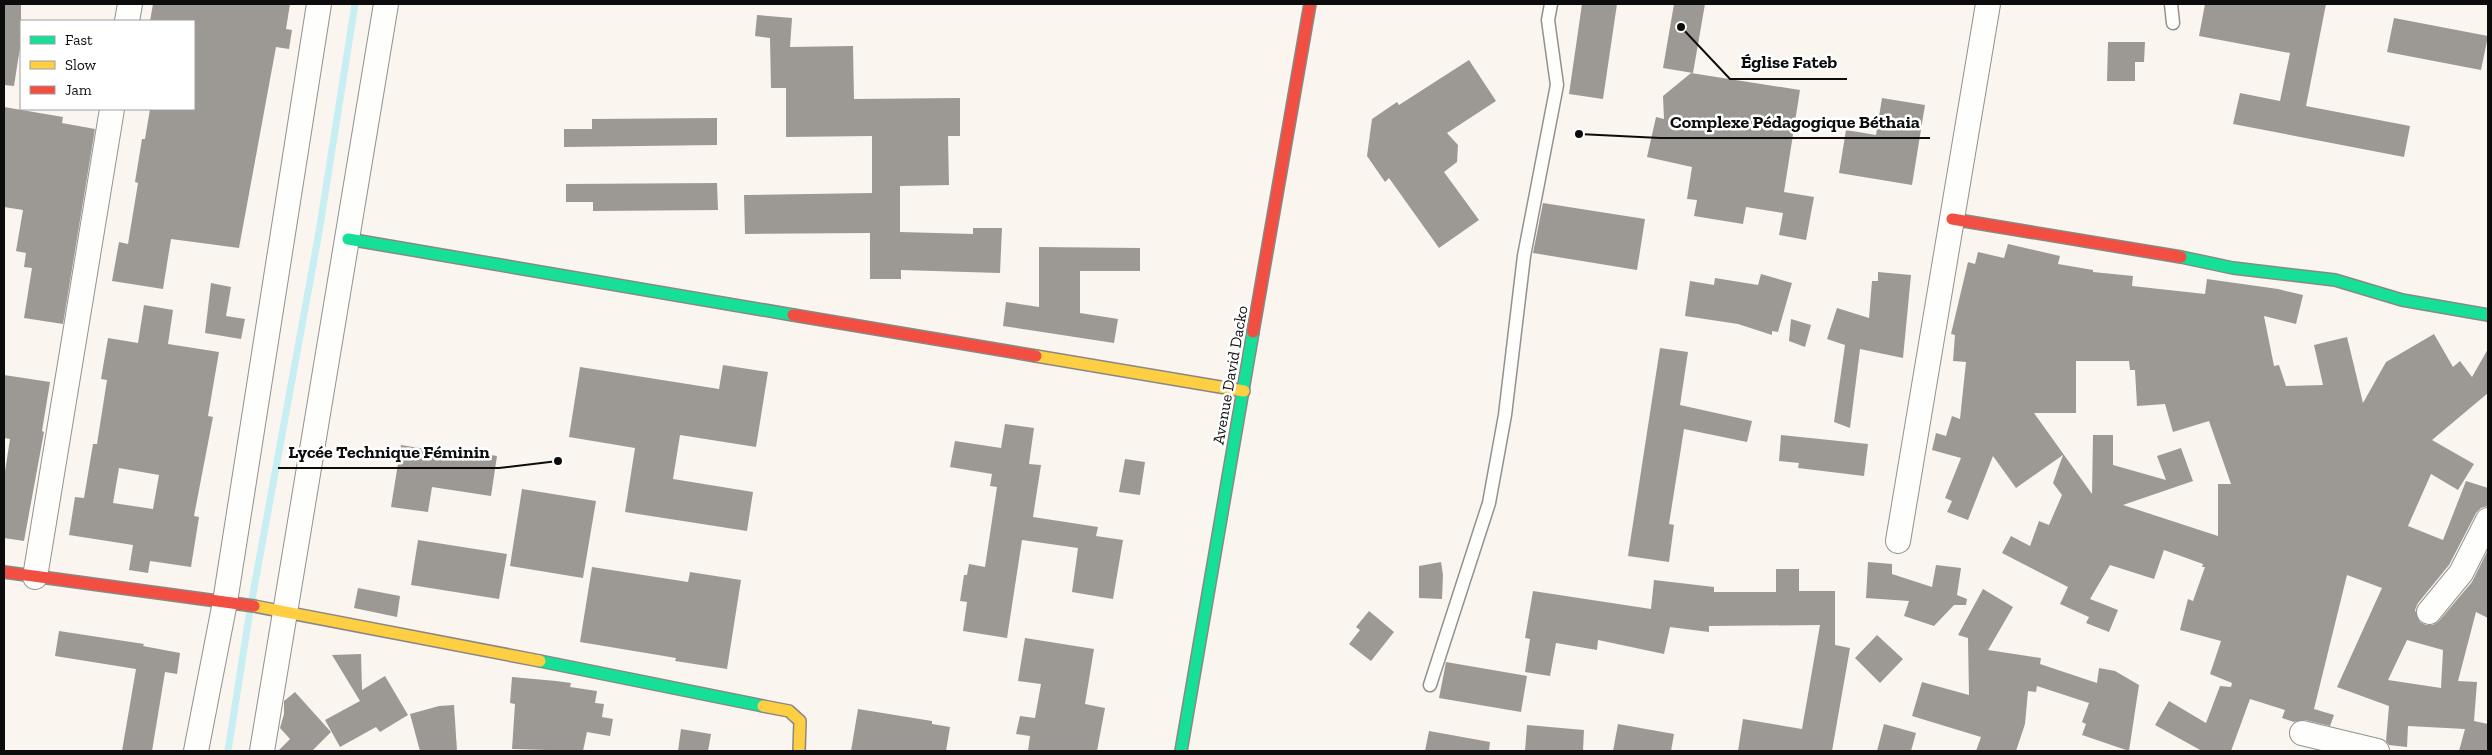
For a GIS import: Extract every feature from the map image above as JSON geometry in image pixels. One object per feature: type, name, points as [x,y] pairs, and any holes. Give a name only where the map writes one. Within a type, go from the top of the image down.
[{"type":"street","points":[[127,20],[130,4]]},
{"type":"street","points":[[196,751],[231,603],[319,4]]},
{"type":"street","points":[[262,751],[279,609],[348,239],[386,4]]},
{"type":"street","name":"Avenue David Dacko","points":[[1181,751],[1310,4]]},
{"type":"street","points":[[1898,541],[1988,4]]},
{"type":"street","points":[[35,577],[112,110]]},
{"type":"street","points":[[1952,219],[2144,250],[2233,268],[2335,280],[2402,300],[2488,315]]},
{"type":"street","points":[[348,239],[1244,391]]},
{"type":"street","points":[[2428,612],[2461,573],[2488,520]]},
{"type":"street","points":[[4,572],[279,609],[789,711],[800,721],[799,751]]},
{"type":"street","points":[[2302,733],[2377,751]]},
{"type":"lane","points":[[1430,686],[1490,503],[1505,415],[1524,256],[1557,85],[1548,20],[1551,4]]},
{"type":"lane","points":[[2171,4],[2173,23]]},
{"type":"building","points":[[4,4],[21,4],[20,47],[14,86],[4,85]]},
{"type":"building","points":[[153,4],[290,4],[286,29],[292,30],[289,49],[276,47],[239,248],[171,239],[163,289],[112,281],[119,242],[128,244],[138,183],[135,182],[142,139],[145,139],[150,110],[195,110],[195,20],[150,20]]},
{"type":"building","points":[[1582,4],[1617,4],[1603,99],[1569,94]]},
{"type":"building","points":[[1674,4],[1705,4],[1693,73],[1663,68]]},
{"type":"building","points":[[2205,4],[2326,4],[2306,106],[2410,126],[2404,157],[2233,124],[2240,93],[2280,101],[2290,53],[2199,36]]},
{"type":"building","points":[[757,15],[792,18],[790,47],[853,46],[854,99],[960,98],[960,136],[948,136],[949,185],[900,186],[900,232],[973,234],[973,228],[1002,228],[1000,273],[901,270],[901,279],[870,279],[870,233],[745,234],[744,195],[872,193],[872,136],[786,137],[786,88],[771,88],[770,38],[755,36]]},
{"type":"building","points":[[2394,18],[2488,36],[2481,70],[2387,52]]},
{"type":"building","points":[[2108,42],[2145,42],[2144,62],[2135,62],[2135,81],[2107,81]]},
{"type":"building","points":[[1469,60],[1496,101],[1447,133],[1458,145],[1457,162],[1444,172],[1479,220],[1439,248],[1389,178],[1385,182],[1367,156],[1372,119],[1397,102],[1399,105]]},
{"type":"building","points":[[1691,73],[1800,90],[1784,192],[1814,197],[1806,240],[1779,235],[1783,213],[1746,207],[1743,224],[1694,216],[1697,200],[1687,199],[1692,167],[1647,157],[1656,117],[1664,119],[1663,96]]},
{"type":"building","points":[[1882,98],[1925,105],[1912,185],[1839,173],[1846,130],[1876,135]]},
{"type":"building","points":[[4,107],[63,117],[62,123],[95,129],[63,324],[24,318],[32,268],[24,267],[26,253],[16,251],[23,210],[4,207]]},
{"type":"building","points":[[717,118],[717,145],[564,147],[564,129],[592,129],[592,119]]},
{"type":"building","points":[[717,183],[718,210],[593,211],[593,202],[566,202],[566,184]]},
{"type":"building","points":[[1543,203],[1645,219],[1637,270],[1533,253]]},
{"type":"building","points":[[2008,244],[2060,256],[2058,264],[2093,270],[2093,272],[2133,276],[2132,286],[2205,294],[2207,279],[2278,289],[2303,295],[2296,324],[2264,316],[2274,366],[2279,365],[2286,386],[2323,385],[2314,345],[2347,337],[2363,403],[2386,362],[2434,334],[2453,367],[2460,361],[2472,377],[2488,349],[2488,393],[2432,440],[2474,464],[2458,490],[2431,474],[2408,526],[2443,540],[2466,481],[2488,488],[2488,506],[2481,508],[2476,513],[2449,565],[2418,603],[2415,610],[2420,622],[2426,625],[2433,625],[2439,621],[2472,582],[2488,550],[2488,618],[2476,612],[2458,681],[2477,682],[2474,721],[2488,724],[2488,751],[2459,751],[2465,729],[2408,726],[2407,747],[2389,745],[2386,741],[2389,706],[2337,687],[2382,588],[2347,575],[2314,709],[2334,715],[2330,726],[2305,720],[2294,722],[2282,718],[2285,710],[2250,699],[2231,751],[2202,751],[2155,725],[2169,701],[2206,723],[2220,686],[2231,687],[2232,683],[2210,674],[2221,641],[2180,630],[2188,599],[2193,601],[2205,567],[2202,567],[2203,564],[2164,550],[2154,579],[2110,565],[2090,599],[2118,610],[2109,632],[2086,623],[2089,617],[2060,604],[2068,587],[2002,553],[2011,536],[2030,546],[2039,521],[2049,525],[2062,495],[2053,483],[2063,455],[2016,488],[1993,456],[1968,520],[1947,512],[1952,501],[1945,498],[1961,458],[1932,450],[1936,433],[1946,436],[1952,416],[1960,419],[1966,362],[1953,361],[1955,335],[1951,334],[1968,262],[1975,264],[1978,252],[2004,258]],"holes":[[[2076,361],[2129,361],[2130,370],[2135,370],[2137,406],[2165,404],[2173,432],[2209,421],[2231,484],[2218,484],[2218,536],[2123,505],[2193,481],[2181,448],[2157,456],[2166,480],[2113,465],[2113,435],[2093,435],[2092,494],[2034,413],[2076,413]],[[2407,640],[2443,650],[2441,688],[2388,680]]]},
{"type":"building","points":[[1039,247],[1140,248],[1140,271],[1080,271],[1080,313],[1118,319],[1114,343],[1003,326],[1006,302],[1039,307]]},
{"type":"building","points":[[1878,272],[1911,275],[1903,358],[1860,349],[1850,428],[1834,422],[1845,345],[1827,339],[1837,308],[1869,318],[1872,281],[1878,281]]},
{"type":"building","points":[[1761,274],[1792,283],[1778,332],[1772,331],[1772,335],[1738,324],[1685,316],[1690,281],[1714,285],[1715,278],[1758,285]]},
{"type":"building","points":[[211,283],[231,287],[226,316],[245,319],[241,339],[205,333]]},
{"type":"building","points":[[144,305],[173,310],[168,344],[219,352],[208,416],[213,417],[194,516],[199,517],[191,567],[150,561],[148,573],[129,570],[133,545],[69,535],[75,497],[84,498],[93,444],[97,444],[107,380],[101,379],[108,338],[138,343]],"holes":[[[119,468],[159,475],[153,509],[113,503]]]},
{"type":"building","points":[[1791,319],[1811,325],[1805,347],[1789,341]]},
{"type":"building","points":[[1660,348],[1688,352],[1680,405],[1752,421],[1747,442],[1684,429],[1669,524],[1674,525],[1669,562],[1628,556]]},
{"type":"building","points":[[723,365],[768,372],[756,447],[680,435],[673,479],[753,492],[747,531],[625,512],[635,448],[569,437],[580,367],[719,389]]},
{"type":"building","points":[[4,375],[50,382],[42,431],[44,432],[24,541],[4,538],[4,478],[10,439],[4,438]]},
{"type":"building","points":[[1005,424],[1034,428],[1029,464],[1041,465],[1033,517],[1098,527],[1096,536],[1123,540],[1113,599],[1072,592],[1078,548],[1022,540],[1007,638],[963,631],[967,602],[960,601],[964,575],[967,575],[969,564],[985,567],[997,487],[990,486],[992,474],[950,467],[955,441],[1001,448]]},
{"type":"building","points":[[1781,435],[1868,444],[1864,476],[1798,468],[1799,463],[1779,461]]},
{"type":"building","points":[[401,445],[455,454],[456,449],[497,456],[491,496],[432,487],[428,512],[391,507]]},
{"type":"building","points":[[1125,459],[1145,462],[1140,495],[1119,492]]},
{"type":"building","points":[[522,489],[596,501],[583,578],[510,566]]},
{"type":"building","points":[[418,540],[507,554],[499,599],[411,585]]},
{"type":"building","points":[[1441,562],[1443,575],[1442,599],[1419,598],[1419,566]]},
{"type":"building","points":[[1868,562],[1892,564],[1892,574],[1932,587],[1936,565],[1961,568],[1957,595],[1967,599],[1966,605],[1954,605],[1934,626],[1904,616],[1909,601],[1866,598]]},
{"type":"building","points":[[592,567],[688,582],[690,572],[741,580],[727,669],[675,661],[676,658],[580,642]]},
{"type":"building","points":[[1776,569],[1799,569],[1799,591],[1835,591],[1835,645],[1850,648],[1832,751],[1738,751],[1743,719],[1802,729],[1820,625],[1709,626],[1709,632],[1670,627],[1664,654],[1598,640],[1597,650],[1556,643],[1550,676],[1525,672],[1530,639],[1525,638],[1533,591],[1651,609],[1654,580],[1714,587],[1714,592],[1776,592]]},
{"type":"building","points":[[358,588],[400,596],[397,617],[354,608]]},
{"type":"building","points":[[1983,589],[2013,607],[1988,650],[2041,658],[2040,664],[2097,683],[2099,668],[2115,671],[2139,685],[2129,751],[2082,735],[2086,724],[2082,722],[2089,703],[2037,686],[2036,692],[2028,691],[2025,724],[2016,751],[1976,751],[1981,737],[1912,716],[1922,682],[1969,695],[1968,638],[1958,635]]},
{"type":"building","points":[[1369,611],[1394,632],[1371,661],[1349,644],[1360,630],[1356,627]]},
{"type":"building","points":[[59,631],[144,644],[143,646],[180,653],[177,674],[165,672],[152,751],[122,751],[136,669],[55,656]]},
{"type":"building","points":[[1877,635],[1903,659],[1880,683],[1855,658]]},
{"type":"building","points":[[1025,638],[1094,649],[1085,704],[1105,708],[1097,751],[1028,751],[1030,736],[1016,734],[1020,716],[1035,718],[1041,684],[1018,681]]},
{"type":"building","points":[[361,654],[362,690],[385,676],[408,715],[380,732],[376,727],[340,747],[325,720],[360,701],[332,655]]},
{"type":"building","points":[[1446,662],[1527,676],[1521,712],[1439,698]]},
{"type":"building","points":[[512,677],[571,683],[570,687],[597,691],[595,703],[604,704],[602,717],[613,719],[610,736],[587,732],[583,751],[512,749],[515,704],[510,703]]},
{"type":"building","points":[[295,692],[331,732],[312,751],[278,751],[290,739],[280,728],[284,714],[284,701]]},
{"type":"building","points":[[454,705],[457,751],[420,751],[410,714],[439,706]]},
{"type":"building","points":[[858,709],[932,721],[932,724],[950,727],[946,751],[851,751]]},
{"type":"building","points":[[1618,724],[1674,734],[1671,751],[1613,751]]},
{"type":"building","points":[[1884,724],[1916,733],[1911,751],[1877,751]]},
{"type":"building","points":[[1527,725],[1584,730],[1583,751],[1525,751]]},
{"type":"building","points":[[681,729],[711,734],[708,751],[678,751]]},
{"type":"building","points":[[1429,731],[1490,742],[1489,751],[1425,751]]},
{"type":"waterway","points":[[252,599],[319,232],[355,4]]},
{"type":"waterway","points":[[228,751],[250,610]]},
{"type":"traffic: fast","points":[[348,239],[793,315]]},
{"type":"traffic: fast","points":[[2181,257],[2233,268],[2335,280],[2402,300],[2488,315]]},
{"type":"traffic: fast","points":[[1181,751],[1253,332]]},
{"type":"traffic: fast","points":[[540,661],[763,706]]},
{"type":"traffic: slow","points":[[1036,356],[1244,391]]},
{"type":"traffic: slow","points":[[254,606],[540,661]]},
{"type":"traffic: slow","points":[[763,706],[789,711],[800,721],[799,751]]},
{"type":"traffic: jam","points":[[1253,332],[1310,4]]},
{"type":"traffic: jam","points":[[1952,219],[2181,257]]},
{"type":"traffic: jam","points":[[793,315],[1036,356]]},
{"type":"traffic: jam","points":[[4,572],[254,606]]},
{"type":"place","name":"Église Fateb","points":[[1681,27]]},
{"type":"place","name":"Complexe Pédagogique Béthaia","points":[[1579,134]]},
{"type":"place","name":"Lycée Technique Féminin","points":[[558,461]]}]
